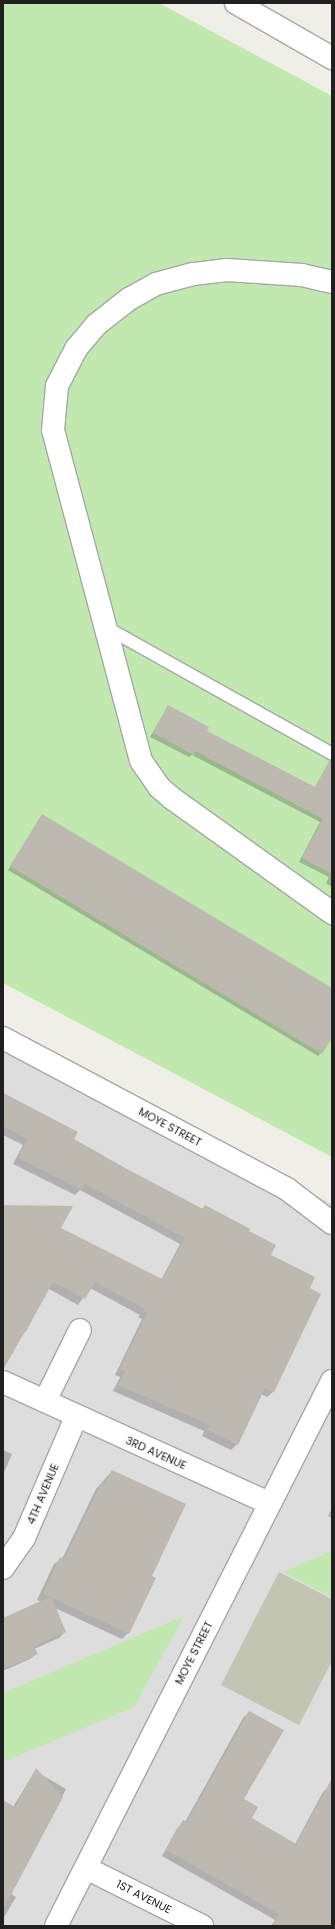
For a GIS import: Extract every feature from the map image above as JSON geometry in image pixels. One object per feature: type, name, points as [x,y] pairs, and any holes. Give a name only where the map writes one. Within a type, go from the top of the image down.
[{"type":"street","points":[[236,3],[332,58]]},
{"type":"street","points":[[332,282],[302,275],[264,271],[227,270],[193,274],[156,284],[129,300],[96,325],[76,349],[57,386],[53,430],[107,628],[141,761],[159,787],[332,913]]},
{"type":"street","name":"MOYE STREET","points":[[3,1038],[287,1189],[332,1223]]},
{"type":"street","points":[[45,1401],[80,1330]]},
{"type":"street","name":"3RD AVENUE","points":[[3,1382],[76,1417],[268,1503]]},
{"type":"street","name":"MOYE STREET","points":[[56,1926],[268,1503],[332,1382]]},
{"type":"street","name":"4TH AVENUE","points":[[3,1568],[24,1538],[76,1417]]},
{"type":"street","name":"1ST AVENUE","points":[[86,1868],[202,1926]]},
{"type":"lane","points":[[107,628],[332,754]]},
{"type":"shaded area","points":[[3,1030],[332,1204],[332,1926],[3,1926]]},
{"type":"shaded area","points":[[279,1572],[332,1599],[332,1661],[299,1725],[221,1685]]},
{"type":"green space","points":[[3,3],[159,3],[332,96],[332,1157],[3,983]]},
{"type":"green space","points":[[332,1551],[332,1597],[283,1572]]},
{"type":"green space","points":[[184,1616],[134,1707],[3,1762],[3,1693]]},
{"type":"building","points":[[168,705],[209,727],[207,731],[315,787],[329,761],[332,761],[332,874],[302,858],[323,819],[195,751],[194,755],[153,733]]},
{"type":"building","points":[[42,814],[332,988],[332,1038],[322,1054],[10,866]]},
{"type":"building","points":[[3,1093],[78,1132],[74,1139],[127,1169],[203,1209],[205,1205],[250,1229],[249,1231],[276,1245],[271,1255],[315,1277],[310,1288],[321,1294],[274,1392],[265,1388],[238,1445],[207,1430],[210,1425],[118,1385],[125,1371],[120,1369],[147,1313],[143,1311],[145,1309],[95,1282],[85,1299],[53,1282],[3,1370],[3,1205],[73,1206],[61,1228],[162,1279],[185,1238],[85,1184],[82,1190],[18,1158],[28,1139],[3,1126]]},
{"type":"building","points":[[112,1470],[186,1504],[152,1576],[156,1578],[129,1634],[52,1598],[66,1632],[34,1646],[38,1654],[3,1669],[3,1618],[50,1597],[43,1594],[60,1557],[64,1559],[102,1482],[105,1484]]},
{"type":"building","points":[[249,1711],[284,1730],[244,1799],[258,1807],[252,1818],[296,1844],[332,1778],[332,1926],[273,1926],[279,1914],[166,1850],[183,1820],[187,1822]]},
{"type":"building","points":[[36,1768],[63,1797],[3,1910],[3,1800],[15,1807]]}]
